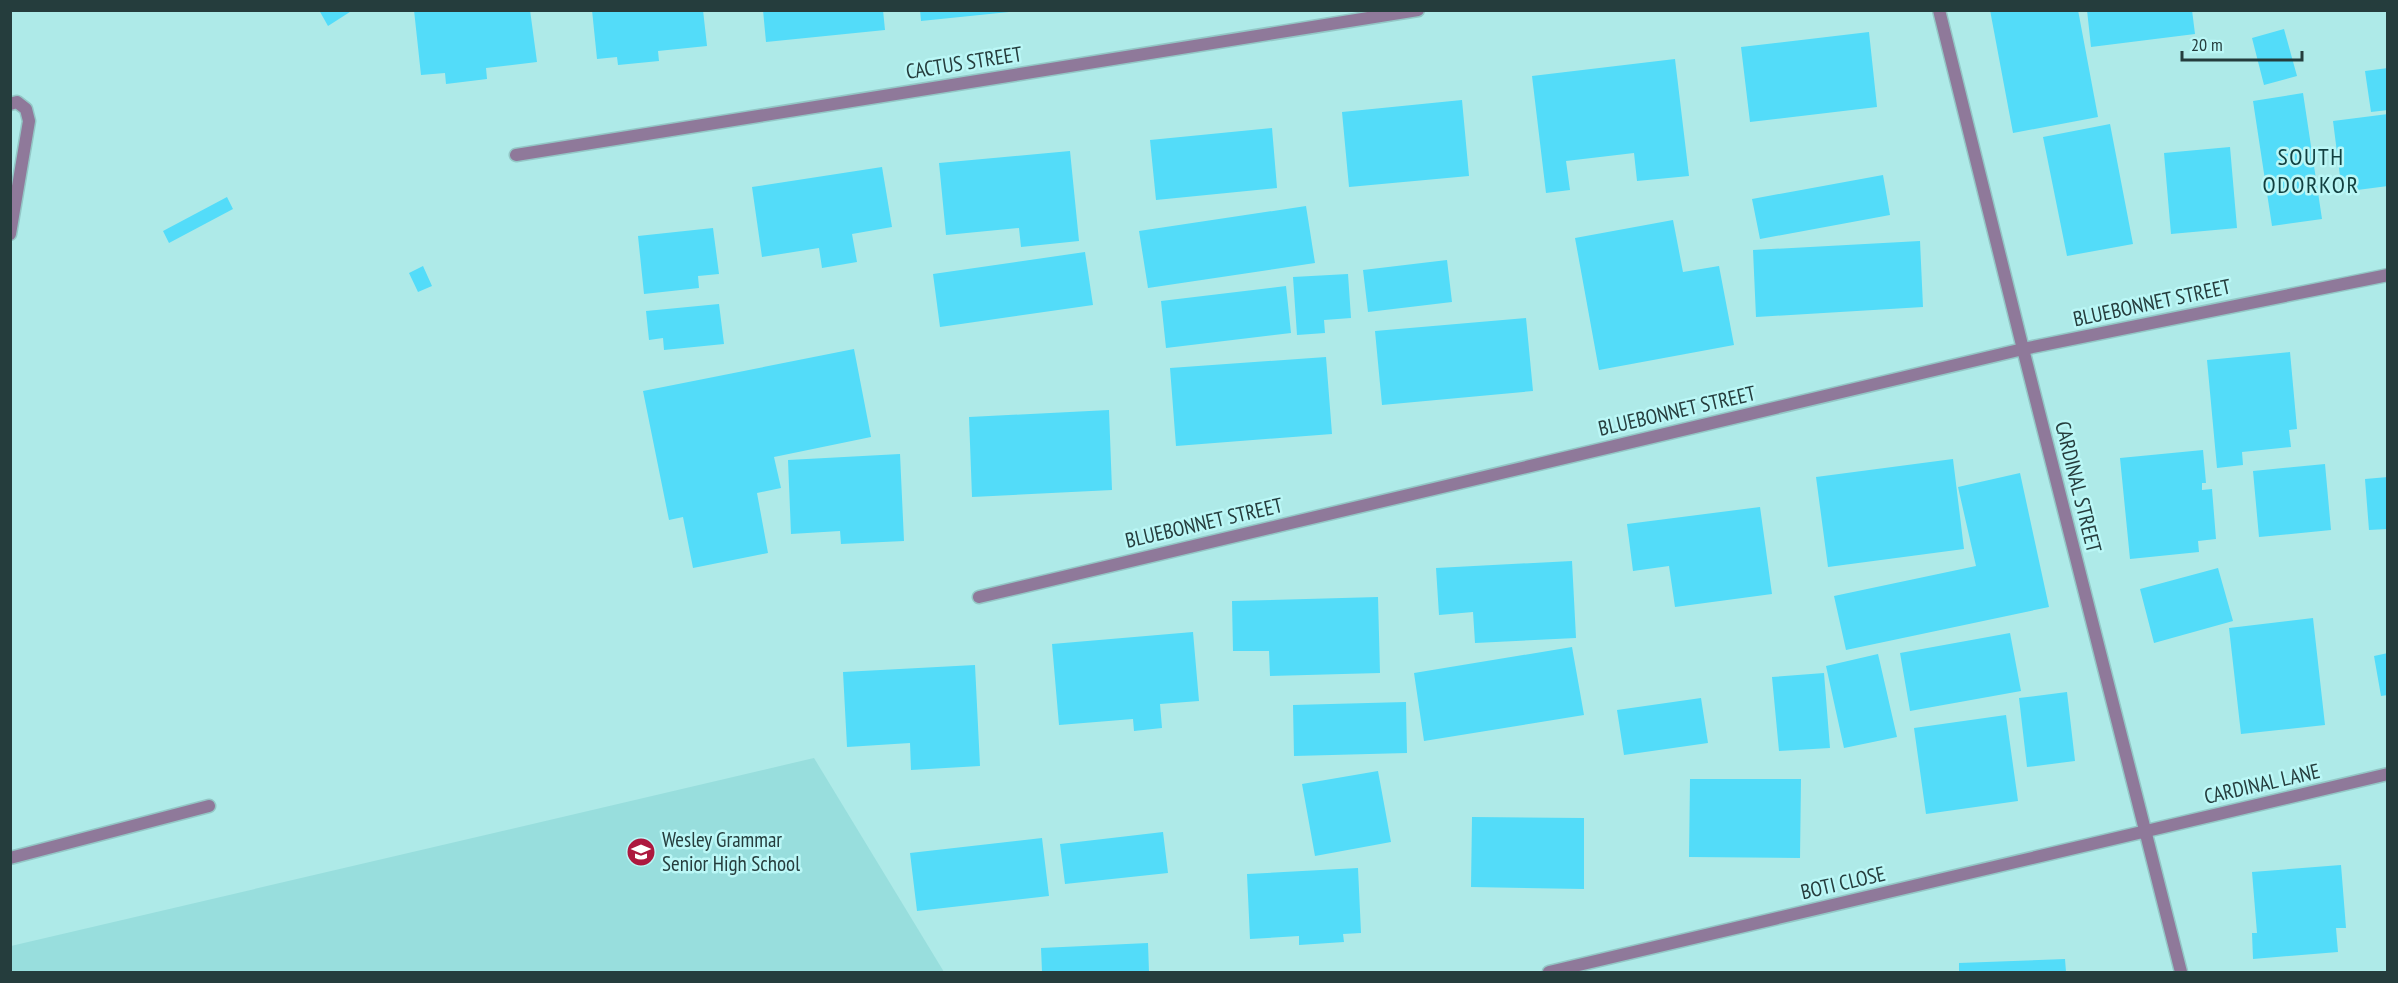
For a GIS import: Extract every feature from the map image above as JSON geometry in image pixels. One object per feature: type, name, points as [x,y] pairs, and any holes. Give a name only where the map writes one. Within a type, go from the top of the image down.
[{"type":"street","name":"CACTUS STREET","points":[[516,155],[1418,10]]},
{"type":"street","name":"CARDINAL STREET","points":[[1939,10],[2181,972]]},
{"type":"street","points":[[10,104],[17,102],[26,109],[29,121],[10,234]]},
{"type":"street","name":"BLUEBONNET STREET","points":[[979,597],[2023,349],[2388,275]]},
{"type":"street","name":"CARDINAL LANE","points":[[2145,832],[2388,774]]},
{"type":"street","points":[[10,858],[209,806]]},
{"type":"street","name":"BOTI CLOSE","points":[[1549,972],[2145,832]]},
{"type":"shaded area","name":"Wesley Grammar Senior High School","points":[[814,758],[944,972],[11,972],[11,946]]},
{"type":"building","points":[[319,10],[353,10],[328,26]]},
{"type":"building","points":[[414,10],[530,10],[537,62],[486,68],[487,79],[446,84],[445,73],[421,75]]},
{"type":"building","points":[[592,10],[703,10],[707,46],[658,51],[659,61],[618,65],[617,57],[597,59]]},
{"type":"building","points":[[763,10],[883,10],[885,30],[766,42]]},
{"type":"building","points":[[920,10],[1009,10],[1009,12],[921,21]]},
{"type":"building","points":[[1990,10],[2078,10],[2098,117],[2013,133]]},
{"type":"building","points":[[2087,10],[2192,10],[2195,34],[2091,47]]},
{"type":"building","points":[[2284,29],[2297,76],[2264,85],[2252,38]]},
{"type":"building","points":[[1869,32],[1877,107],[1750,122],[1741,47]]},
{"type":"building","points":[[1675,59],[1689,176],[1637,181],[1634,153],[1566,161],[1570,190],[1546,193],[1532,76]]},
{"type":"building","points":[[2388,68],[2388,110],[2371,112],[2365,71]]},
{"type":"building","points":[[2303,93],[2322,219],[2272,226],[2253,101]]},
{"type":"building","points":[[1462,100],[1469,176],[1349,187],[1342,112]]},
{"type":"building","points":[[2388,114],[2388,186],[2342,192],[2333,121]]},
{"type":"building","points":[[2110,124],[2133,244],[2067,256],[2043,137]]},
{"type":"building","points":[[1272,128],[1277,188],[1156,200],[1150,140]]},
{"type":"building","points":[[2230,147],[2237,228],[2171,234],[2164,153]]},
{"type":"building","points":[[1070,151],[1079,241],[1021,247],[1019,228],[946,235],[939,163]]},
{"type":"building","points":[[882,167],[892,227],[852,234],[857,262],[822,268],[819,248],[762,257],[752,187]]},
{"type":"building","points":[[1883,175],[1890,215],[1760,239],[1752,199]]},
{"type":"building","points":[[227,197],[233,209],[169,243],[163,231]]},
{"type":"building","points":[[1306,206],[1315,263],[1148,288],[1139,231]]},
{"type":"building","points":[[1673,220],[1683,272],[1719,266],[1734,345],[1599,370],[1575,238]]},
{"type":"building","points":[[713,228],[719,274],[698,276],[699,288],[644,294],[638,236]]},
{"type":"building","points":[[1920,241],[1923,307],[1756,317],[1753,250]]},
{"type":"building","points":[[1085,252],[1093,305],[940,327],[933,274]]},
{"type":"building","points":[[1447,260],[1452,302],[1368,312],[1363,270]]},
{"type":"building","points":[[423,266],[432,286],[418,292],[409,273]]},
{"type":"building","points":[[1348,274],[1351,318],[1324,320],[1325,333],[1297,335],[1293,277]]},
{"type":"building","points":[[1286,286],[1291,333],[1166,348],[1161,301]]},
{"type":"building","points":[[719,304],[724,344],[664,350],[663,338],[649,340],[646,311]]},
{"type":"building","points":[[1526,318],[1533,391],[1382,405],[1375,331]]},
{"type":"building","points":[[854,349],[871,437],[774,457],[781,488],[757,493],[768,553],[693,568],[683,517],[669,520],[643,391]]},
{"type":"building","points":[[2290,352],[2297,429],[2289,430],[2291,447],[2242,452],[2243,465],[2217,468],[2207,360]]},
{"type":"building","points":[[1326,357],[1332,434],[1176,446],[1170,368]]},
{"type":"building","points":[[1109,410],[1112,490],[972,497],[969,417]]},
{"type":"building","points":[[2203,450],[2206,483],[2202,483],[2202,490],[2212,489],[2216,539],[2198,541],[2199,552],[2130,559],[2120,458]]},
{"type":"building","points":[[900,454],[904,541],[841,544],[840,531],[791,534],[788,460]]},
{"type":"building","points":[[1953,459],[1964,549],[1828,567],[1816,477]]},
{"type":"building","points":[[2325,464],[2331,530],[2259,537],[2253,471]]},
{"type":"building","points":[[2020,473],[2049,607],[1846,650],[1834,596],[1976,566],[1958,487]]},
{"type":"building","points":[[2388,477],[2388,529],[2369,530],[2365,479]]},
{"type":"building","points":[[1760,507],[1772,594],[1675,607],[1669,566],[1633,571],[1627,524]]},
{"type":"building","points":[[1572,561],[1576,638],[1475,643],[1473,612],[1439,615],[1436,568]]},
{"type":"building","points":[[2218,568],[2233,621],[2154,643],[2140,589]]},
{"type":"building","points":[[1378,597],[1380,673],[1270,676],[1269,651],[1233,651],[1232,601]]},
{"type":"building","points":[[2313,618],[2325,725],[2241,734],[2229,628]]},
{"type":"building","points":[[1193,632],[1199,701],[1160,704],[1162,728],[1134,731],[1133,719],[1059,725],[1052,644]]},
{"type":"building","points":[[2010,633],[2021,691],[1910,711],[1900,653]]},
{"type":"building","points":[[1572,647],[1584,715],[1424,741],[1414,673]]},
{"type":"building","points":[[2388,653],[2388,695],[2381,696],[2374,656]]},
{"type":"building","points":[[1878,654],[1897,737],[1844,748],[1826,666]]},
{"type":"building","points":[[975,665],[980,766],[911,770],[910,743],[847,747],[843,672]]},
{"type":"building","points":[[1824,673],[1830,748],[1779,751],[1772,677]]},
{"type":"building","points":[[2067,692],[2075,761],[2027,767],[2019,698]]},
{"type":"building","points":[[1701,698],[1708,743],[1624,755],[1617,710]]},
{"type":"building","points":[[1406,702],[1407,753],[1294,756],[1293,705]]},
{"type":"building","points":[[2006,715],[2018,801],[1926,814],[1914,728]]},
{"type":"building","points":[[1378,771],[1391,842],[1315,856],[1302,784]]},
{"type":"building","points":[[1690,779],[1801,779],[1800,858],[1689,857]]},
{"type":"building","points":[[1472,817],[1584,818],[1584,889],[1471,887]]},
{"type":"building","points":[[1163,832],[1168,873],[1065,884],[1060,844]]},
{"type":"building","points":[[1042,838],[1049,896],[917,911],[910,853]]},
{"type":"building","points":[[2341,865],[2346,928],[2336,928],[2338,952],[2253,959],[2252,933],[2257,933],[2252,872]]},
{"type":"building","points":[[1358,868],[1361,933],[1343,934],[1344,942],[1299,945],[1299,936],[1250,939],[1247,874]]},
{"type":"building","points":[[1148,943],[1149,972],[1042,972],[1041,948]]},
{"type":"building","points":[[2065,959],[2066,972],[1959,972],[1959,963]]},
{"type":"place","name":"Wesley Grammar Senior High School","points":[[641,852]]},
{"type":"district","name":"SOUTH ODORKOR","points":[[2311,171]]}]
